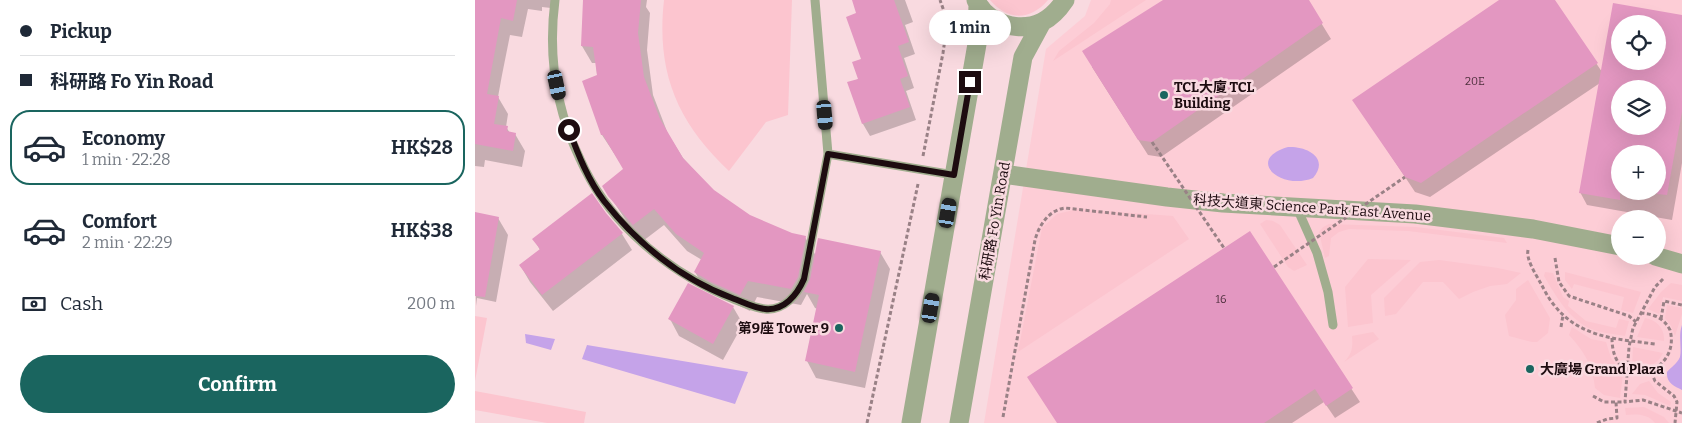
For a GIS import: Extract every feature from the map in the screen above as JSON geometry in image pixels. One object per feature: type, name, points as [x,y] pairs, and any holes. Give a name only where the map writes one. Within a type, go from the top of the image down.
[{"type":"street","name":"科研路 Fo Yin Road","points":[[959,423],[1023,57],[1042,22],[1055,13],[1065,0]]},
{"type":"street","points":[[977,2],[988,15],[1000,23],[1013,26],[1028,26],[1042,22]]},
{"type":"street","points":[[911,423],[977,44],[977,2]]},
{"type":"street","name":"科技大道東 Science Park East Avenue","points":[[1003,174],[1167,197],[1297,208],[1415,214],[1533,228],[1611,244]]},
{"type":"street","points":[[1666,259],[1680,263]]},
{"type":"lane","points":[[555,0],[552,23],[553,69],[563,116],[580,159],[603,200],[634,235],[670,266],[710,290],[766,309],[779,307],[790,300],[799,291],[804,279],[828,154],[815,0]]},
{"type":"lane","points":[[828,154],[954,175]]},
{"type":"lane","points":[[1297,208],[1317,253],[1329,292],[1333,325]]},
{"type":"path","points":[[867,423],[921,169],[943,53],[946,17],[940,0]]},
{"type":"path","points":[[1152,142],[1224,248]]},
{"type":"path","points":[[1274,267],[1405,177]]},
{"type":"path","points":[[1003,417],[1037,231],[1047,217],[1053,211],[1065,208],[1153,218]]},
{"type":"path","points":[[1533,228],[1527,254],[1536,275],[1549,297],[1563,315],[1595,335],[1655,344]]},
{"type":"path","points":[[1555,258],[1559,282],[1569,296],[1629,316],[1636,322]]},
{"type":"path","points":[[1625,402],[1627,369],[1633,328],[1655,288],[1680,263]]},
{"type":"path","points":[[1661,319],[1664,301],[1682,305]]},
{"type":"path","points":[[1612,338],[1614,355],[1619,363],[1627,369],[1636,373],[1651,372],[1665,364],[1673,346],[1670,331],[1661,319],[1652,314],[1641,313]]},
{"type":"path","points":[[1561,327],[1563,315]]},
{"type":"path","points":[[1651,372],[1655,381],[1674,396],[1677,402],[1675,423]]},
{"type":"path","points":[[1593,396],[1604,402],[1643,400],[1682,412]]},
{"type":"path","points":[[1597,423],[1617,418],[1616,402]]},
{"type":"shaded area","points":[[664,0],[792,0],[788,115],[766,122],[729,171],[696,134],[683,114],[674,94],[667,73],[663,50]]},
{"type":"shaded area","points":[[990,0],[1048,0],[1034,12],[1019,16],[1004,12]]},
{"type":"shaded area","points":[[1091,0],[1682,0],[1682,423],[984,423],[1046,49],[1085,16]]},
{"type":"shaded area","points":[[1111,0],[1146,0],[1053,61],[1059,51],[1094,23],[1110,4]]},
{"type":"shaded area","points":[[1288,147],[1309,151],[1318,159],[1318,171],[1313,178],[1301,181],[1290,180],[1272,172],[1268,166],[1269,159],[1275,153]]},
{"type":"shaded area","points":[[1078,209],[1173,216],[1189,239],[1018,352],[1042,228],[1057,214]]},
{"type":"shaded area","points":[[1266,220],[1280,225],[1307,265],[1294,271],[1288,267],[1260,224]]},
{"type":"shaded area","points":[[1329,224],[1416,227],[1504,238],[1507,243],[1408,231],[1349,229],[1339,232],[1331,238],[1329,256],[1325,258],[1319,232]]},
{"type":"shaded area","points":[[1368,259],[1411,260],[1371,295],[1373,323],[1348,327],[1345,287]]},
{"type":"shaded area","points":[[1439,260],[1521,273],[1507,284],[1490,286],[1459,299],[1443,282],[1423,282],[1396,314],[1385,316],[1384,298],[1420,262]]},
{"type":"shaded area","points":[[1545,272],[1553,273],[1563,297],[1569,301],[1568,306],[1586,321],[1616,328],[1619,319],[1629,321],[1625,336],[1594,330],[1577,321],[1559,300],[1544,276]]},
{"type":"shaded area","points":[[1565,272],[1641,292],[1633,313],[1621,310],[1624,297],[1574,284],[1572,289],[1565,280]]},
{"type":"shaded area","points":[[1528,280],[1550,318],[1548,333],[1537,342],[1509,336],[1505,315],[1516,300],[1516,289]]},
{"type":"shaded area","points":[[1671,283],[1682,285],[1682,301],[1663,297],[1659,314],[1648,309],[1661,292]]},
{"type":"shaded area","points":[[1667,305],[1682,308],[1675,336],[1665,318]]},
{"type":"shaded area","points":[[475,316],[487,318],[475,381]]},
{"type":"shaded area","points":[[1645,318],[1653,321],[1662,329],[1664,341],[1637,337]]},
{"type":"shaded area","points":[[1682,325],[1682,390],[1669,381],[1667,372],[1676,364],[1680,357]]},
{"type":"shaded area","points":[[1572,327],[1591,339],[1606,342],[1611,358],[1623,374],[1620,398],[1604,395],[1595,388],[1587,359],[1569,335]]},
{"type":"shaded area","points":[[1373,332],[1379,339],[1344,362],[1351,350],[1352,336]]},
{"type":"shaded area","points":[[525,334],[555,339],[551,350],[526,343]]},
{"type":"shaded area","points":[[587,345],[748,372],[735,404],[582,359]]},
{"type":"shaded area","points":[[1633,347],[1663,353],[1654,364],[1632,366]]},
{"type":"shaded area","points":[[1649,381],[1658,393],[1671,402],[1670,406],[1645,395],[1632,394],[1640,384]]},
{"type":"shaded area","points":[[475,391],[586,412],[584,423],[547,423],[475,410]]},
{"type":"shaded area","points":[[1644,407],[1664,417],[1669,423],[1655,423],[1642,415],[1626,415],[1625,408]]},
{"type":"building","points":[[475,0],[517,0],[513,21],[501,18],[487,94],[499,96],[494,124],[508,126],[507,131],[516,133],[513,151],[475,144]]},
{"type":"building","points":[[583,0],[641,0],[638,33],[644,77],[660,119],[683,158],[714,190],[750,215],[792,233],[806,236],[798,277],[791,289],[748,281],[740,295],[711,282],[694,272],[704,253],[676,234],[654,209],[633,225],[608,196],[602,186],[623,169],[603,135],[601,135],[582,81],[597,75],[593,47],[581,46]]},
{"type":"building","points":[[852,0],[894,0],[909,42],[898,46],[908,76],[900,79],[910,107],[862,124],[847,82],[858,79],[852,62],[861,59],[846,17],[856,13]]},
{"type":"building","name":"TCL大廈 TCL Building","points":[[1163,0],[1309,0],[1323,23],[1152,142],[1138,140],[1082,51]]},
{"type":"building","points":[[1499,0],[1555,0],[1598,63],[1421,183],[1405,177],[1352,100]]},
{"type":"building","points":[[1613,3],[1682,15],[1682,112],[1667,195],[1666,145],[1611,145],[1611,198],[1579,193]]},
{"type":"building","points":[[592,193],[623,233],[542,295],[519,265],[540,249],[532,239]]},
{"type":"building","points":[[475,212],[499,217],[485,297],[475,296]]},
{"type":"building","points":[[1250,231],[1353,388],[1326,406],[1315,389],[1264,423],[1057,423],[1027,377]]},
{"type":"building","name":"第9座 Tower 9","points":[[818,238],[881,251],[855,372],[805,361],[819,295],[804,292],[810,280]]},
{"type":"building","points":[[688,283],[734,306],[713,344],[668,319]]},
{"type":"place","name":"TCL大廈 TCL Building","points":[[1164,95]]},
{"type":"place","name":"第9座 Tower 9","points":[[839,328]]},
{"type":"place","name":"大廣場 Grand Plaza","points":[[1530,369]]},
{"type":"route","points":[[569,130],[580,159],[603,200],[634,235],[670,266],[710,290],[766,309],[779,307],[790,300],[799,291],[804,279],[828,154],[954,175],[970,82]]}]
